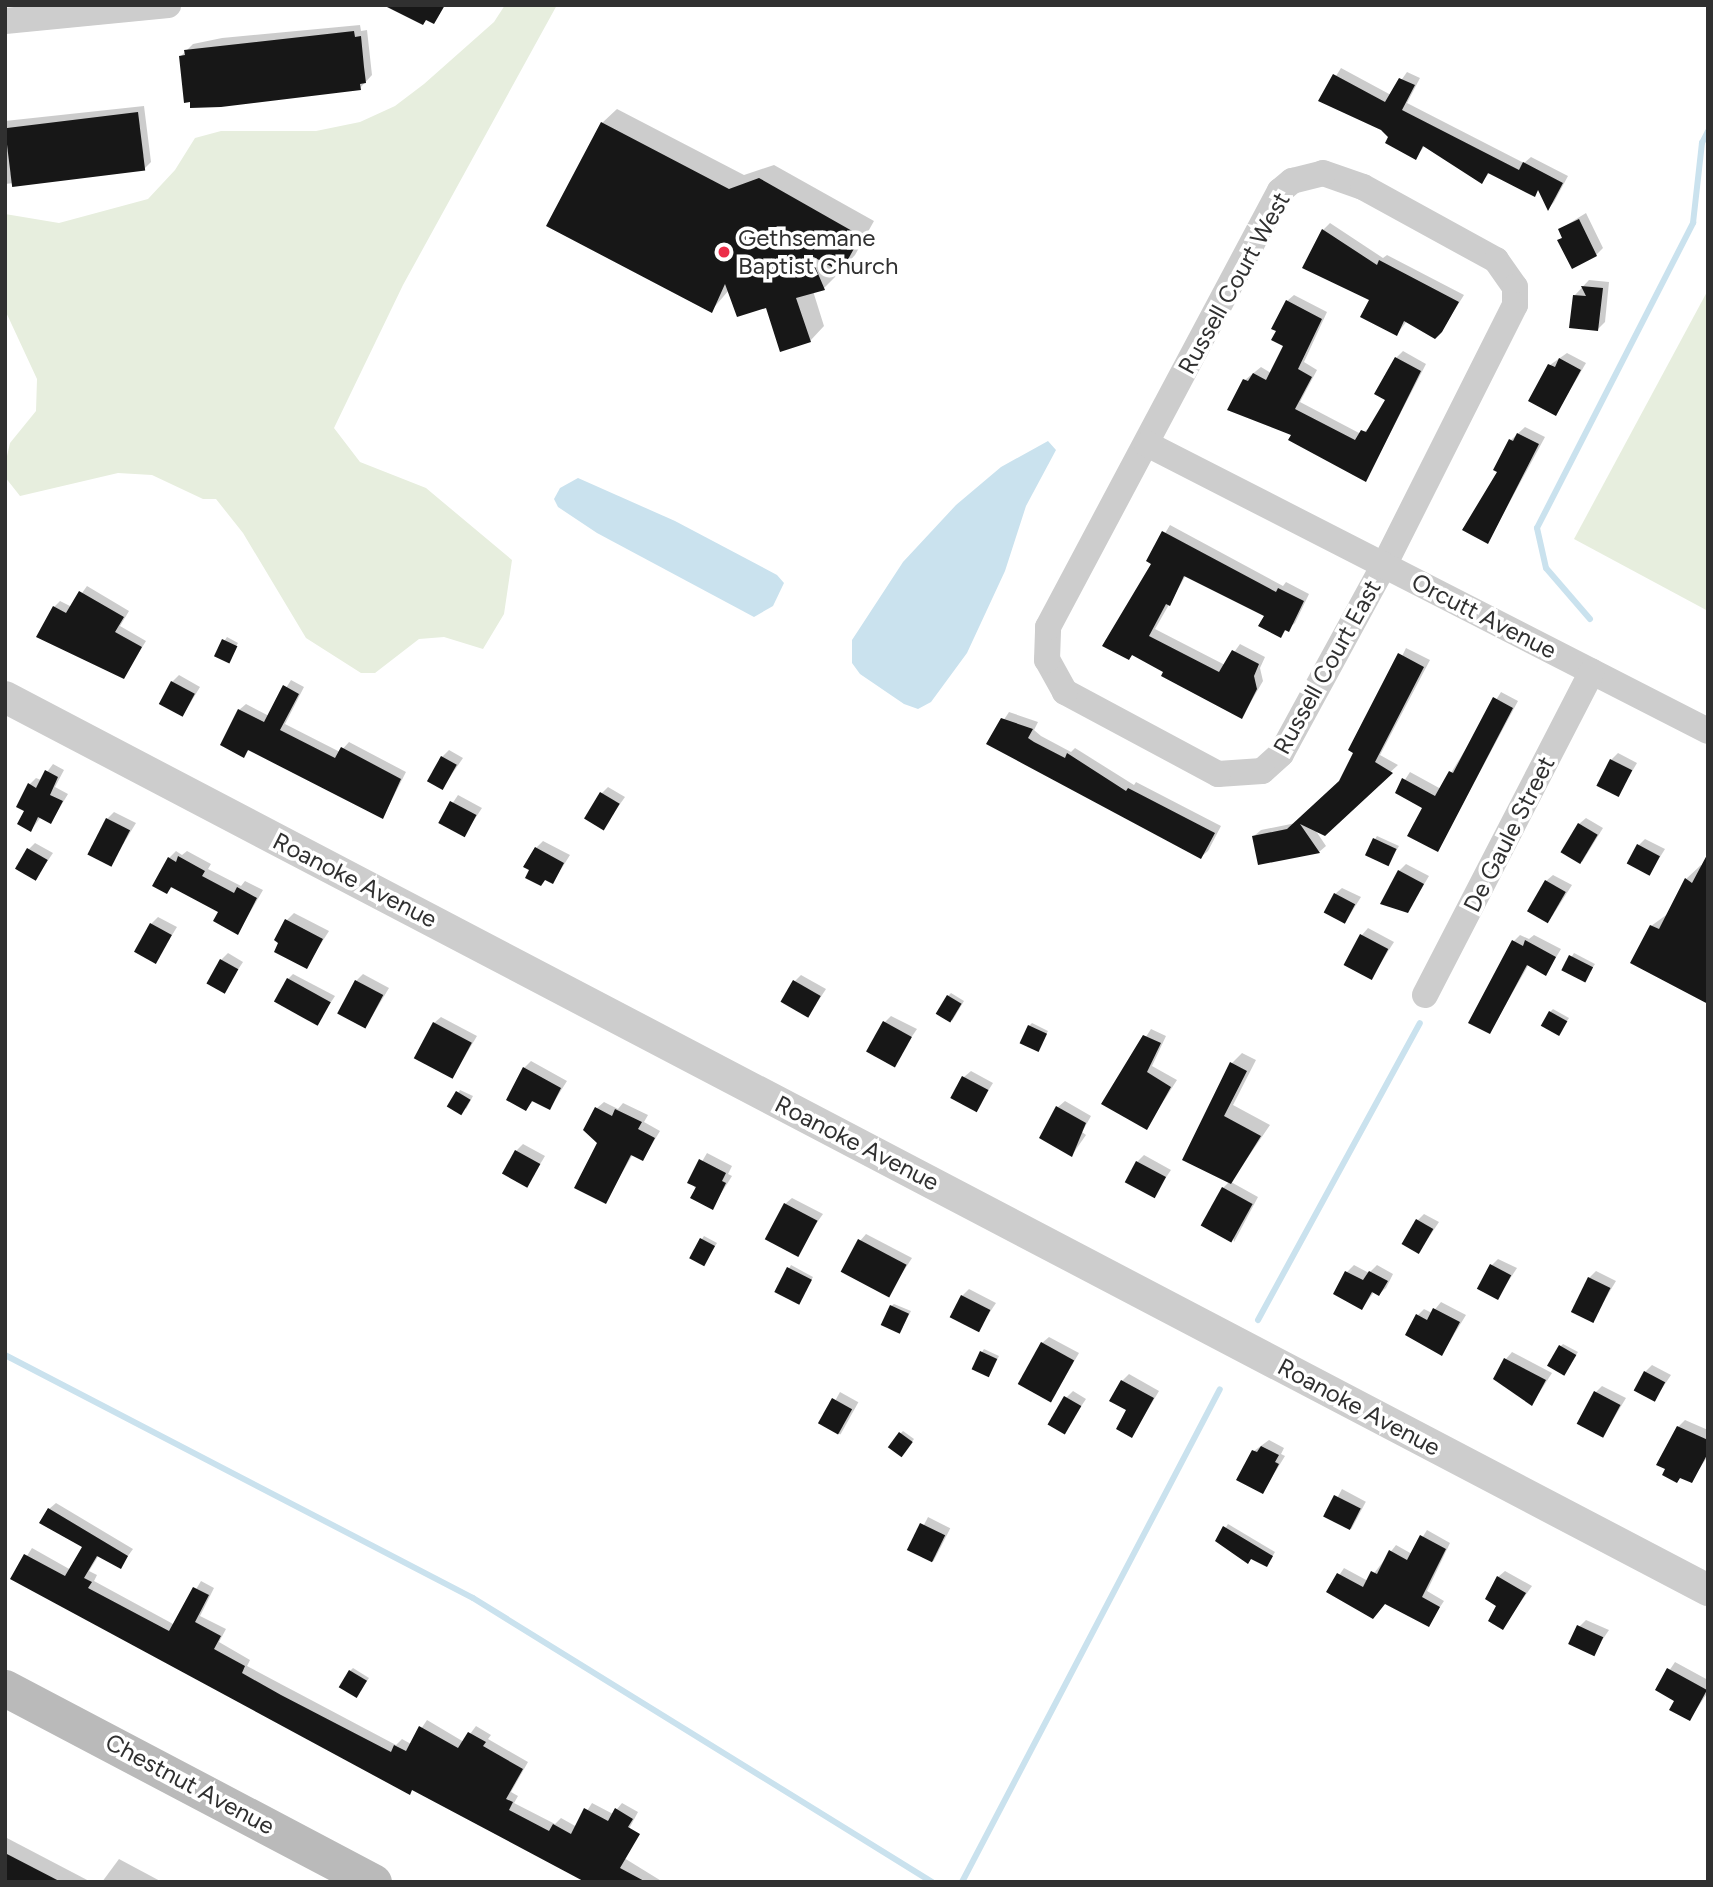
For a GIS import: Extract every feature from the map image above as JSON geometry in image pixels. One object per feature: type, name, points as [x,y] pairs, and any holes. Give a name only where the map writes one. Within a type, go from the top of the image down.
[{"type":"main road","name":"Chestnut Avenue","points":[[5,1688],[373,1882]]},
{"type":"street","points":[[5,21],[168,5]]},
{"type":"street","name":"Russell Court West","points":[[1147,444],[1280,191],[1292,181],[1323,173],[1363,187],[1496,260],[1514,287],[1515,305],[1507,329],[1384,565]]},
{"type":"street","name":"Russell Court East","points":[[1147,444],[1048,628],[1046,646],[1054,677],[1065,692],[1125,727],[1218,774],[1246,776],[1274,764],[1384,565]]},
{"type":"street","name":"Orcutt Avenue","points":[[1147,444],[1708,731]]},
{"type":"street","name":"De Gaule Street","points":[[1425,995],[1592,671]]},
{"type":"street","name":"Roanoke Avenue","points":[[5,697],[1708,1590]]},
{"type":"green space","points":[[505,5],[557,5],[403,285],[334,428],[360,462],[426,488],[512,560],[504,614],[483,649],[444,637],[419,639],[375,673],[361,673],[306,638],[243,533],[216,499],[203,499],[152,475],[118,473],[20,496],[5,477],[5,465],[10,443],[36,411],[37,379],[5,310],[5,214],[59,223],[148,199],[175,170],[195,138],[221,131],[316,131],[360,122],[395,106],[424,84],[494,22]]},
{"type":"green space","points":[[1708,290],[1708,611],[1574,539]]},
{"type":"water","points":[[1048,441],[1056,450],[1026,506],[1005,571],[967,653],[931,702],[918,709],[904,704],[860,674],[852,663],[852,640],[903,562],[956,505],[1001,467]]},
{"type":"water","points":[[578,478],[675,521],[777,575],[784,583],[773,606],[754,617],[597,533],[558,507],[554,499],[560,488]]},
{"type":"building","points":[[383,5],[445,5],[434,24],[426,20],[423,25]]},
{"type":"building","points":[[354,31],[355,37],[361,36],[366,83],[360,84],[361,90],[221,107],[190,108],[190,102],[184,103],[179,56],[185,55],[184,50]]},
{"type":"building","points":[[1333,74],[1385,102],[1399,78],[1415,85],[1402,110],[1519,170],[1523,162],[1563,183],[1548,211],[1538,190],[1535,197],[1488,173],[1482,184],[1423,146],[1416,160],[1385,143],[1388,137],[1381,130],[1318,101]]},
{"type":"building","points":[[138,112],[145,171],[12,187],[5,128]]},
{"type":"building","name":"Gethsemane Baptist Church","points":[[601,122],[729,189],[759,178],[861,236],[841,272],[810,255],[825,290],[796,298],[811,342],[780,352],[766,308],[737,317],[725,284],[712,313],[546,226]]},
{"type":"building","points":[[1579,219],[1597,256],[1572,269],[1557,240],[1562,238],[1558,229]]},
{"type":"building","points":[[1322,229],[1377,265],[1379,260],[1459,302],[1442,332],[1435,339],[1404,321],[1397,336],[1360,317],[1369,300],[1302,268]]},
{"type":"building","points":[[1581,286],[1603,288],[1598,331],[1569,328],[1573,295],[1586,296]]},
{"type":"building","points":[[1286,300],[1322,319],[1298,369],[1312,377],[1295,409],[1355,440],[1361,430],[1366,432],[1385,400],[1374,394],[1395,357],[1421,371],[1366,482],[1288,440],[1291,435],[1227,410],[1243,379],[1248,381],[1253,373],[1266,380],[1283,346],[1271,340],[1276,331],[1271,329]]},
{"type":"building","points":[[1559,358],[1581,370],[1556,416],[1528,401],[1548,364],[1555,367]]},
{"type":"building","points":[[1517,433],[1539,444],[1488,544],[1462,530],[1497,472],[1493,470],[1509,439],[1513,441]]},
{"type":"building","points":[[1162,531],[1276,592],[1278,588],[1304,601],[1289,632],[1285,630],[1281,638],[1258,626],[1264,616],[1184,576],[1170,606],[1166,604],[1149,636],[1219,672],[1232,650],[1259,664],[1254,676],[1257,689],[1242,719],[1161,676],[1163,672],[1132,655],[1129,660],[1102,646],[1151,564],[1146,561]]},
{"type":"building","points":[[79,591],[124,617],[115,632],[142,647],[124,679],[36,637],[53,606],[66,613]]},
{"type":"building","points":[[222,639],[237,646],[229,663],[214,656]]},
{"type":"building","points":[[1398,653],[1424,667],[1375,762],[1393,773],[1325,836],[1300,824],[1320,853],[1258,865],[1252,836],[1287,829],[1339,781],[1353,753],[1348,750]]},
{"type":"building","points":[[171,681],[195,694],[183,717],[159,704]]},
{"type":"building","points":[[283,685],[299,694],[280,730],[335,758],[341,747],[401,779],[383,819],[248,750],[244,758],[220,745],[238,709],[264,722]]},
{"type":"building","points":[[1493,697],[1513,708],[1438,852],[1407,836],[1422,808],[1395,793],[1402,778],[1435,796],[1449,771],[1453,773]]},
{"type":"building","points":[[1001,718],[1033,729],[1028,738],[1034,742],[1065,758],[1067,753],[1126,791],[1128,788],[1215,833],[1201,859],[986,744]]},
{"type":"building","points":[[441,756],[457,765],[443,790],[427,781]]},
{"type":"building","points":[[1610,759],[1632,770],[1619,797],[1596,786]]},
{"type":"building","points":[[45,770],[58,777],[50,795],[63,801],[51,824],[38,817],[31,832],[17,824],[24,811],[16,807],[28,783],[36,788]]},
{"type":"building","points":[[600,792],[620,804],[604,830],[584,819]]},
{"type":"building","points":[[450,801],[476,815],[465,837],[438,823]]},
{"type":"building","points":[[106,818],[130,830],[111,867],[87,855]]},
{"type":"building","points":[[1578,823],[1598,835],[1580,864],[1560,852]]},
{"type":"building","points":[[1373,838],[1397,849],[1389,866],[1365,855]]},
{"type":"building","points":[[1637,844],[1660,856],[1650,876],[1627,863]]},
{"type":"building","points":[[535,847],[564,863],[553,884],[545,880],[541,886],[525,878],[529,870],[523,867]]},
{"type":"building","points":[[27,848],[48,860],[36,881],[15,869]]},
{"type":"building","points":[[1708,853],[1708,1004],[1630,963],[1650,925],[1659,929],[1685,878],[1692,883]]},
{"type":"building","points":[[178,856],[205,871],[202,876],[234,893],[237,887],[257,898],[238,935],[213,921],[218,912],[171,887],[167,894],[152,886],[168,857],[176,862]]},
{"type":"building","points":[[1398,870],[1424,884],[1408,913],[1380,904]]},
{"type":"building","points":[[1545,880],[1566,892],[1548,923],[1527,911]]},
{"type":"building","points":[[1334,893],[1355,904],[1345,924],[1324,912]]},
{"type":"building","points":[[285,919],[323,939],[307,969],[274,952],[278,943],[274,940]]},
{"type":"building","points":[[150,923],[172,935],[156,964],[134,952]]},
{"type":"building","points":[[1360,934],[1388,949],[1372,980],[1344,965]]},
{"type":"building","points":[[1512,940],[1523,946],[1525,940],[1556,957],[1546,976],[1527,965],[1490,1034],[1468,1023]]},
{"type":"building","points":[[1569,955],[1593,967],[1585,982],[1561,970]]},
{"type":"building","points":[[220,959],[238,969],[225,994],[206,983]]},
{"type":"building","points":[[287,978],[331,1002],[318,1026],[274,1002]]},
{"type":"building","points":[[355,980],[383,995],[365,1029],[337,1014]]},
{"type":"building","points":[[793,980],[821,996],[808,1018],[780,1002]]},
{"type":"building","points":[[947,995],[962,1004],[950,1023],[936,1014]]},
{"type":"building","points":[[1549,1011],[1567,1021],[1559,1036],[1541,1026]]},
{"type":"building","points":[[883,1021],[912,1037],[895,1068],[866,1052]]},
{"type":"building","points":[[433,1022],[472,1043],[453,1079],[414,1058]]},
{"type":"building","points":[[1028,1025],[1047,1034],[1039,1052],[1020,1043]]},
{"type":"building","points":[[1143,1035],[1161,1043],[1147,1072],[1171,1087],[1147,1130],[1101,1104]]},
{"type":"building","points":[[1230,1062],[1247,1071],[1224,1116],[1261,1136],[1231,1184],[1182,1160]]},
{"type":"building","points":[[523,1067],[561,1088],[550,1110],[532,1101],[526,1111],[506,1100]]},
{"type":"building","points":[[962,1076],[988,1090],[977,1112],[950,1098]]},
{"type":"building","points":[[456,1091],[471,1100],[461,1115],[447,1106]]},
{"type":"building","points":[[1056,1106],[1086,1123],[1072,1157],[1039,1138]]},
{"type":"building","points":[[595,1107],[612,1116],[615,1109],[642,1122],[638,1129],[655,1138],[643,1161],[631,1155],[606,1204],[574,1188],[597,1143],[583,1130]]},
{"type":"building","points":[[515,1150],[540,1164],[527,1188],[502,1174]]},
{"type":"building","points":[[699,1159],[726,1173],[722,1181],[726,1183],[713,1210],[690,1198],[696,1187],[687,1183]]},
{"type":"building","points":[[1136,1161],[1166,1177],[1155,1198],[1125,1182]]},
{"type":"building","points":[[1222,1187],[1253,1204],[1231,1242],[1201,1225]]},
{"type":"building","points":[[784,1203],[818,1221],[798,1257],[765,1239]]},
{"type":"building","points":[[1416,1219],[1433,1229],[1419,1254],[1402,1244]]},
{"type":"building","points":[[700,1238],[715,1246],[704,1266],[689,1258]]},
{"type":"building","points":[[858,1239],[907,1265],[889,1297],[841,1272]]},
{"type":"building","points":[[1490,1264],[1511,1275],[1498,1300],[1477,1289]]},
{"type":"building","points":[[787,1267],[812,1280],[799,1305],[774,1292]]},
{"type":"building","points":[[1345,1271],[1363,1280],[1369,1271],[1388,1281],[1379,1296],[1372,1292],[1362,1310],[1333,1294]]},
{"type":"building","points":[[1588,1277],[1610,1288],[1593,1323],[1571,1312]]},
{"type":"building","points":[[961,1295],[990,1310],[979,1332],[950,1317]]},
{"type":"building","points":[[890,1305],[909,1314],[900,1334],[881,1325]]},
{"type":"building","points":[[1433,1308],[1460,1322],[1442,1356],[1405,1335],[1416,1314],[1427,1320]]},
{"type":"building","points":[[1041,1342],[1074,1360],[1051,1402],[1018,1384]]},
{"type":"building","points":[[1559,1345],[1576,1355],[1564,1376],[1547,1366]]},
{"type":"building","points":[[980,1351],[997,1359],[989,1377],[972,1369]]},
{"type":"building","points":[[1504,1358],[1546,1380],[1532,1406],[1493,1379]]},
{"type":"building","points":[[1644,1371],[1665,1382],[1655,1402],[1634,1390]]},
{"type":"building","points":[[1121,1380],[1154,1398],[1132,1438],[1116,1429],[1126,1410],[1109,1401]]},
{"type":"building","points":[[1594,1391],[1620,1405],[1603,1438],[1577,1424]]},
{"type":"building","points":[[1064,1396],[1081,1406],[1065,1435],[1048,1425]]},
{"type":"building","points":[[832,1398],[852,1409],[838,1435],[818,1423]]},
{"type":"building","points":[[1677,1426],[1708,1440],[1708,1453],[1692,1483],[1680,1478],[1677,1483],[1662,1475],[1665,1469],[1656,1465]]},
{"type":"building","points":[[899,1432],[913,1442],[902,1457],[888,1447]]},
{"type":"building","points":[[1261,1446],[1279,1455],[1275,1462],[1279,1464],[1263,1494],[1236,1480],[1252,1450],[1257,1452]]},
{"type":"building","points":[[1334,1495],[1361,1509],[1350,1530],[1323,1516]]},
{"type":"building","points":[[48,1508],[128,1556],[121,1569],[97,1556],[84,1578],[92,1582],[88,1588],[169,1631],[193,1587],[209,1595],[195,1622],[221,1636],[214,1649],[245,1666],[242,1673],[391,1752],[394,1745],[406,1751],[419,1726],[458,1748],[468,1732],[486,1742],[483,1746],[523,1769],[506,1799],[513,1802],[509,1810],[549,1831],[553,1824],[571,1834],[584,1808],[608,1821],[615,1808],[633,1819],[628,1827],[640,1834],[620,1868],[646,1882],[585,1882],[412,1790],[410,1795],[10,1579],[24,1554],[65,1576],[82,1547],[39,1523]]},
{"type":"building","points":[[920,1523],[945,1535],[932,1562],[907,1550]]},
{"type":"building","points":[[1223,1526],[1273,1556],[1267,1567],[1251,1559],[1248,1564],[1215,1541]]},
{"type":"building","points":[[1420,1535],[1446,1549],[1422,1597],[1440,1607],[1429,1627],[1385,1604],[1373,1619],[1326,1592],[1337,1573],[1363,1587],[1371,1571],[1377,1574],[1389,1550],[1407,1560]]},
{"type":"building","points":[[1497,1576],[1526,1593],[1503,1630],[1488,1621],[1496,1606],[1485,1599]]},
{"type":"building","points":[[1577,1625],[1603,1637],[1594,1656],[1568,1644]]},
{"type":"building","points":[[1667,1668],[1707,1690],[1690,1721],[1669,1710],[1674,1701],[1655,1690]]},
{"type":"building","points":[[349,1670],[367,1681],[357,1698],[339,1687]]},
{"type":"building","points":[[5,1853],[61,1882],[5,1882]]},
{"type":"waterway","points":[[1590,619],[1546,568],[1537,528],[1693,223],[1702,143],[1708,131]]},
{"type":"waterway","points":[[1258,1320],[1420,1023]]},
{"type":"waterway","points":[[5,1355],[473,1598],[932,1882]]},
{"type":"waterway","points":[[962,1882],[1220,1389]]},
{"type":"place","name":"Gethsemane Baptist Church","points":[[724,252]]}]
